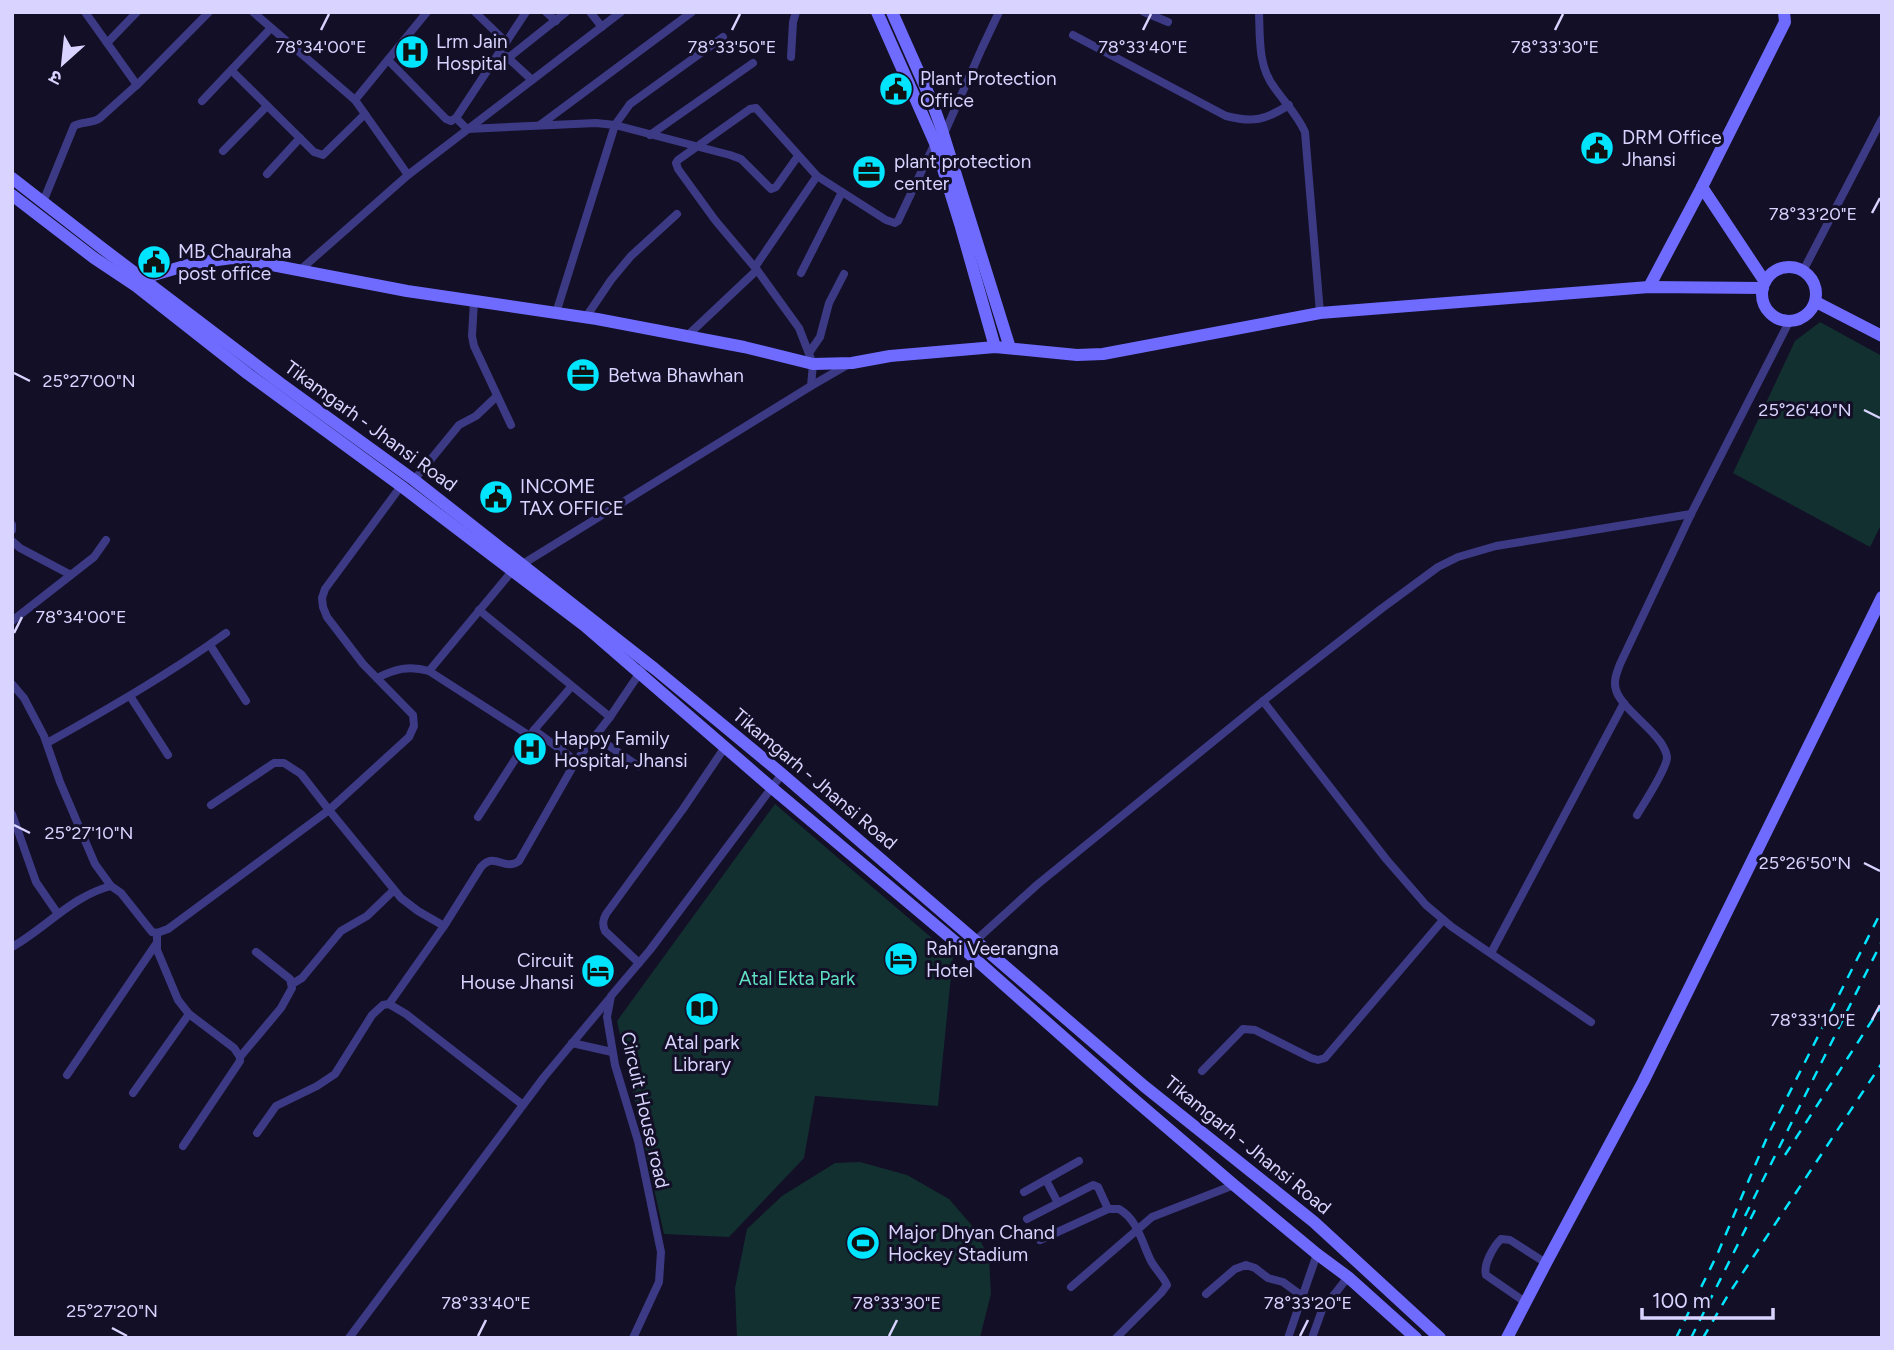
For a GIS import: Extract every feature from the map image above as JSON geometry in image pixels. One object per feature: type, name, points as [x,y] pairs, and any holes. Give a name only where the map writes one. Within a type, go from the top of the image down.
[{"type":"street","points":[[85,12],[137,85]]},
{"type":"street","points":[[107,43],[136,12]]},
{"type":"street","points":[[43,202],[74,127],[95,121],[137,85],[209,12]]},
{"type":"street","points":[[253,12],[355,100],[408,175]]},
{"type":"street","points":[[355,100],[427,12]]},
{"type":"street","points":[[475,12],[503,46],[508,58],[532,80]]},
{"type":"street","points":[[388,60],[451,121],[456,118],[526,12]]},
{"type":"street","points":[[546,12],[556,21]]},
{"type":"street","points":[[508,58],[566,12]]},
{"type":"street","points":[[590,12],[602,27]]},
{"type":"street","points":[[299,271],[408,175],[621,12]]},
{"type":"street","points":[[539,126],[692,12]]},
{"type":"street","points":[[791,57],[796,12]]},
{"type":"street","points":[[877,12],[939,140],[1010,348]]},
{"type":"street","points":[[892,12],[932,102],[961,227],[995,347]]},
{"type":"street","points":[[811,386],[811,359],[799,328],[676,166],[678,160],[752,108],[760,111],[817,176],[895,223],[939,140],[999,12]]},
{"type":"street","points":[[1144,12],[1168,22]]},
{"type":"street","points":[[1259,12],[1262,62],[1273,87],[1296,114],[1305,132],[1320,313]]},
{"type":"street","points":[[1649,287],[1702,187],[1786,16]]},
{"type":"street","points":[[202,102],[271,28]]},
{"type":"street","points":[[1073,35],[1226,116],[1257,120],[1270,117],[1289,105]]},
{"type":"street","points":[[556,313],[615,125],[630,104],[723,37]]},
{"type":"street","points":[[650,135],[753,63]]},
{"type":"street","points":[[232,71],[314,152],[323,155],[365,114]]},
{"type":"street","points":[[223,151],[267,106]]},
{"type":"street","points":[[456,118],[467,130]]},
{"type":"street","points":[[1803,271],[1882,119]]},
{"type":"street","points":[[467,130],[596,123],[615,125],[741,159],[771,188],[776,187],[798,156]]},
{"type":"street","points":[[267,174],[300,138]]},
{"type":"street","points":[[687,336],[756,268],[817,176]]},
{"type":"street","points":[[12,178],[140,282]]},
{"type":"street","points":[[1702,187],[1764,285]]},
{"type":"street","points":[[801,273],[842,192]]},
{"type":"street","points":[[12,195],[94,258],[140,282],[195,263],[232,258],[407,292],[586,317],[811,359],[852,363],[890,356],[995,347],[1077,355],[1103,354],[1320,313],[1649,287],[1764,285]]},
{"type":"street","points":[[586,317],[620,268],[677,214]]},
{"type":"street","points":[[1795,267],[1810,276],[1815,284],[1816,302],[1812,310],[1798,320],[1779,320],[1765,307],[1762,297],[1764,285],[1777,270],[1795,267]]},
{"type":"street","points":[[811,359],[829,303],[844,274]]},
{"type":"street","name":"Tikamgarh - Jhansi Road","points":[[140,282],[241,361],[385,467],[414,480],[584,625],[644,667],[782,774],[1144,1086],[1314,1222],[1440,1338]]},
{"type":"street","points":[[474,301],[474,346],[511,425]]},
{"type":"street","points":[[1816,302],[1882,336]]},
{"type":"street","points":[[1637,815],[1664,767],[1666,750],[1656,735],[1624,704],[1616,690],[1617,671],[1691,514],[1789,322]]},
{"type":"street","points":[[429,671],[517,566],[852,363]]},
{"type":"street","points":[[414,480],[459,425],[476,416],[498,397]]},
{"type":"street","name":"Tikamgarh - Jhansi Road","points":[[385,467],[401,486],[517,566]]},
{"type":"street","points":[[12,684],[24,698],[47,743],[94,864],[111,886],[121,893],[147,928],[157,933],[168,929],[329,810],[409,737],[414,726],[413,715],[363,664],[327,617],[322,598],[325,589],[401,486]]},
{"type":"street","points":[[975,941],[1038,884],[1263,701],[1438,567],[1458,557],[1496,546],[1691,514]]},
{"type":"street","points":[[12,621],[94,556],[106,540]]},
{"type":"street","points":[[12,541],[71,575]]},
{"type":"street","points":[[1507,1338],[1643,1082],[1882,597]]},
{"type":"street","points":[[479,610],[610,717]]},
{"type":"street","points":[[47,743],[130,696],[226,634]]},
{"type":"street","points":[[210,645],[246,701]]},
{"type":"street","points":[[377,678],[410,667],[429,671],[576,761]]},
{"type":"street","points":[[389,1004],[486,861],[492,860],[509,866],[519,861],[576,761],[644,667]]},
{"type":"street","name":"Tikamgarh - Jhansi Road","points":[[644,667],[725,747],[772,788],[886,882],[1234,1185],[1349,1277],[1416,1338]]},
{"type":"street","points":[[478,817],[532,733],[571,687]]},
{"type":"street","points":[[130,696],[168,755]]},
{"type":"street","points":[[1263,701],[1386,859],[1426,905],[1443,920],[1591,1022]]},
{"type":"street","points":[[1491,953],[1624,704]]},
{"type":"street","points":[[595,736],[638,766]]},
{"type":"street","points":[[639,963],[605,931],[603,920],[684,809],[725,747]]},
{"type":"street","points":[[211,805],[274,763],[284,763],[307,781],[394,890],[411,906],[444,926]]},
{"type":"street","points":[[349,1338],[523,1105],[639,963],[782,774]]},
{"type":"street","points":[[12,814],[36,882],[58,914]]},
{"type":"street","points":[[12,947],[96,890],[111,886]]},
{"type":"street","points":[[183,1146],[240,1061],[240,1057],[281,1008],[292,984],[307,972],[341,931],[367,916],[394,890]]},
{"type":"street","points":[[1202,1071],[1243,1029],[1255,1030],[1311,1058],[1325,1058],[1443,920]]},
{"type":"street","points":[[157,933],[156,944],[160,960],[178,1000],[189,1014],[234,1048],[240,1057]]},
{"type":"street","points":[[67,1075],[156,944]]},
{"type":"street","points":[[256,951],[290,979],[292,984]]},
{"type":"street","points":[[1026,1004],[1036,992]]},
{"type":"street","name":"Circuit House road","points":[[611,996],[607,1017],[612,1052],[638,1141],[661,1252],[659,1282],[633,1338]]},
{"type":"street","points":[[257,1133],[276,1106],[335,1074],[372,1015],[379,1007],[389,1004],[406,1014],[523,1105]]},
{"type":"street","points":[[133,1093],[189,1014]]},
{"type":"street","points":[[572,1043],[612,1052]]},
{"type":"street","points":[[1024,1192],[1079,1161]]},
{"type":"street","points":[[1045,1180],[1058,1203]]},
{"type":"street","points":[[1027,1219],[1096,1185],[1108,1209]]},
{"type":"street","points":[[1072,1287],[1152,1217],[1234,1185]]},
{"type":"street","points":[[1040,1240],[1114,1208],[1123,1210],[1138,1229],[1151,1261],[1167,1285],[1116,1338]]},
{"type":"street","points":[[1525,1301],[1484,1271],[1497,1242],[1501,1239],[1510,1240],[1546,1263]]},
{"type":"street","points":[[1288,1338],[1317,1254]]},
{"type":"street","points":[[1206,1294],[1235,1269],[1246,1265],[1268,1278],[1283,1282],[1302,1296]]},
{"type":"street","points":[[1312,1338],[1322,1310],[1349,1277]]},
{"type":"green space","points":[[1820,322],[1882,356],[1882,523],[1870,547],[1733,473],[1795,341]]},
{"type":"green space","name":"Atal Ekta Park","points":[[775,804],[953,956],[938,1106],[815,1096],[804,1158],[729,1237],[664,1234],[617,1021]]},
{"type":"green space","name":"Major Dhyan Chand Hockey Stadium","points":[[860,1162],[907,1175],[949,1199],[974,1228],[989,1258],[991,1294],[980,1337],[737,1338],[735,1288],[747,1229],[782,1196],[835,1163]]},
{"type":"railway","points":[[1676,1338],[1717,1255],[1768,1135],[1882,910]]},
{"type":"railway","points":[[1745,1216],[1882,941]]},
{"type":"railway","points":[[1785,1155],[1882,1005]]},
{"type":"railway","points":[[1703,1338],[1728,1295],[1882,1063]]},
{"type":"railway","points":[[1691,1338],[1755,1210]]},
{"type":"place","name":"Lrm Jain Hospital","points":[[412,52]]},
{"type":"place","name":"Plant Protection Office","points":[[896,89]]},
{"type":"place","name":"DRM Office Jhansi","points":[[1597,148]]},
{"type":"place","name":"plant protection center","points":[[869,172]]},
{"type":"place","name":"MB Chauraha post office","points":[[154,262]]},
{"type":"place","name":"Betwa Bhawhan","points":[[583,375]]},
{"type":"place","name":"INCOME TAX OFFICE","points":[[496,497]]},
{"type":"place","name":"Happy Family Hospital, Jhansi","points":[[530,749]]},
{"type":"place","name":"Rahi Veerangna Hotel","points":[[901,959]]},
{"type":"place","name":"Circuit House Jhansi","points":[[598,971]]},
{"type":"place","name":"Atal park Library","points":[[702,1009]]},
{"type":"place","name":"Major Dhyan Chand Hockey Stadium","points":[[863,1243]]}]
